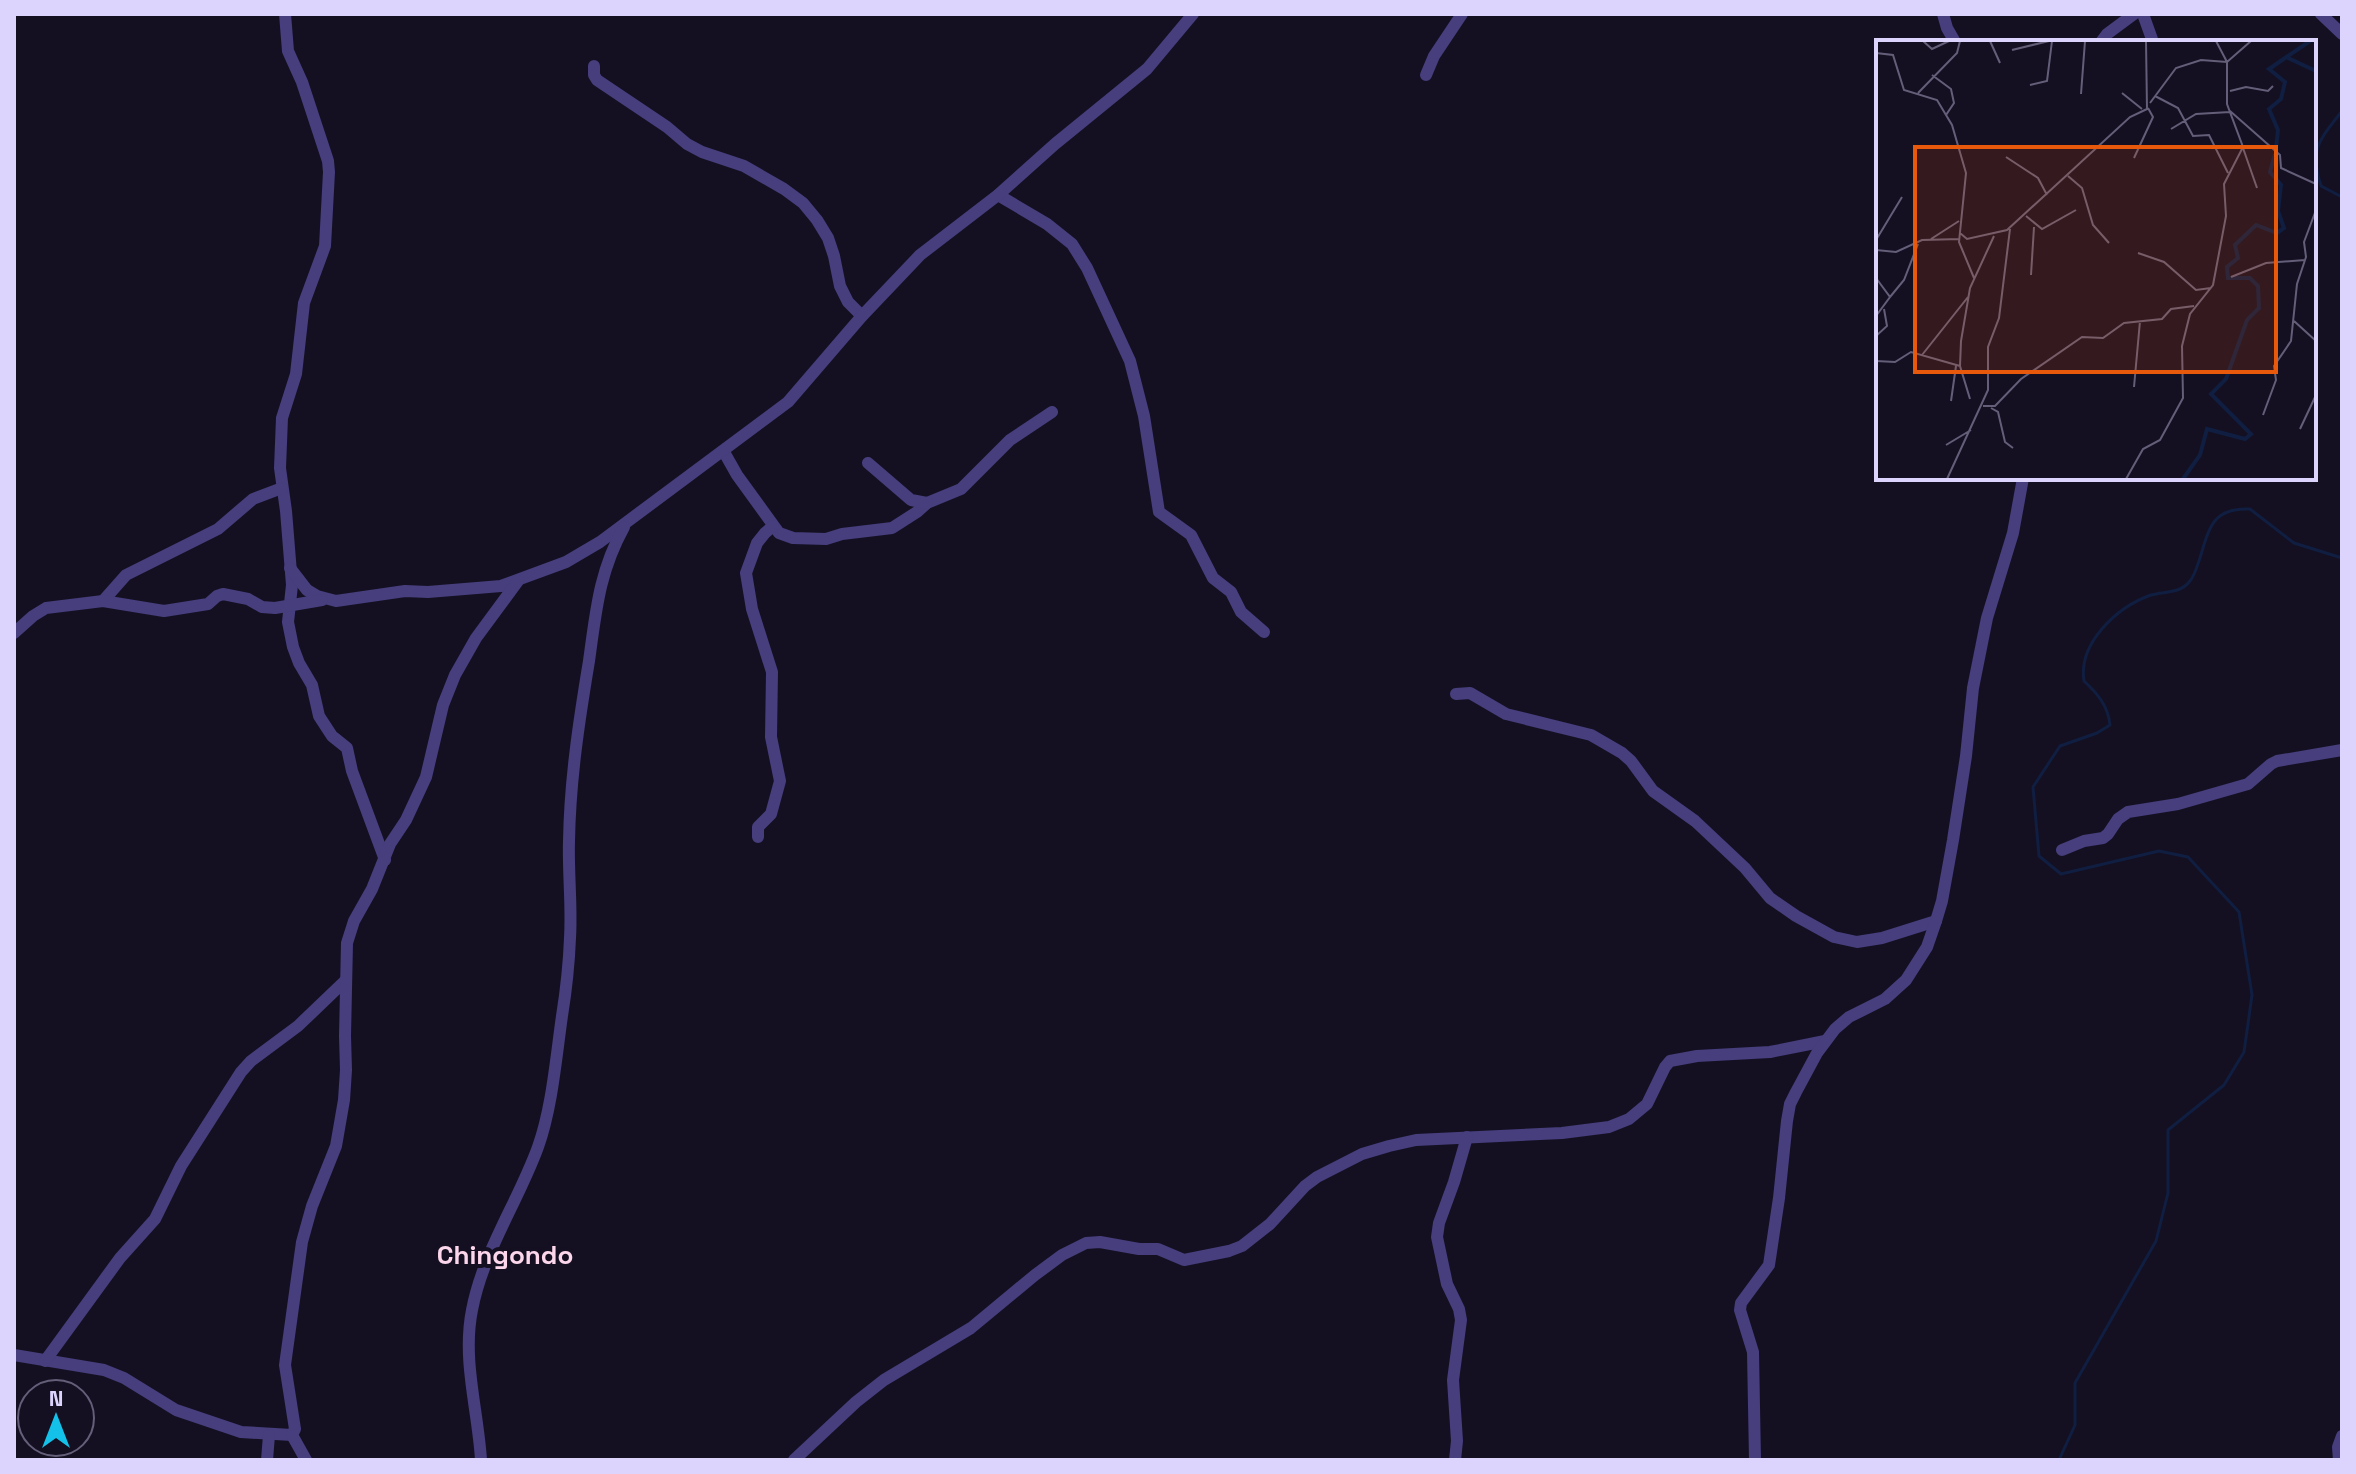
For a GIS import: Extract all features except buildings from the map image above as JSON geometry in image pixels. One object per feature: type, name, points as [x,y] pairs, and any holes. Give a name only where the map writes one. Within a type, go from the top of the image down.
[{"type":"street","points":[[285,14],[288,51],[302,82],[329,172],[325,246],[304,303],[296,374],[282,418],[280,468],[290,568],[291,606],[288,622],[299,663],[312,685],[319,716],[332,736],[347,748],[352,771],[385,861]]},
{"type":"street","points":[[15,634],[46,608],[103,601],[164,611],[208,604],[223,594],[248,599],[262,607],[291,606],[405,591],[487,588],[518,581],[566,562],[625,525],[788,402],[920,255],[998,195],[1147,69],[1193,14]]},
{"type":"street","points":[[1426,75],[1434,56],[1462,14]]},
{"type":"street","points":[[1943,14],[1954,40]]},
{"type":"street","points":[[2102,40],[2134,14]]},
{"type":"street","points":[[2143,14],[2152,40]]},
{"type":"street","points":[[2321,14],[2341,34]]},
{"type":"street","points":[[594,66],[597,80],[687,144],[744,166],[803,203],[828,238],[840,286],[848,302],[862,316]]},
{"type":"street","points":[[998,195],[1047,224],[1072,244],[1080,256],[1130,361],[1144,416],[1159,512],[1191,535],[1213,578],[1231,592],[1241,612],[1264,632]]},
{"type":"street","points":[[724,452],[779,533],[793,538],[826,539],[892,528],[927,503],[961,489],[1010,440],[1052,412]]},
{"type":"street","points":[[868,463],[911,500],[927,503]]},
{"type":"street","points":[[1755,1460],[1753,1352],[1740,1310],[1741,1303],[1769,1265],[1790,1104],[1825,1041],[1849,1017],[1885,999],[1906,980],[1927,947],[1944,893],[1966,756],[1973,688],[1987,618],[2013,533],[2023,480]]},
{"type":"street","points":[[103,601],[126,575],[218,529],[253,499],[282,488]]},
{"type":"street","points":[[481,1460],[469,1376],[472,1309],[483,1273],[538,1145],[545,1120],[562,1015],[570,938],[569,844],[577,735],[597,599],[608,561],[625,525]]},
{"type":"street","points":[[758,837],[758,827],[771,814],[780,781],[771,737],[772,672],[752,609],[746,573],[757,543],[773,526]]},
{"type":"street","points":[[290,568],[307,590],[326,600]]},
{"type":"street","points":[[292,1435],[295,1429],[285,1365],[302,1242],[312,1206],[336,1146],[344,1100],[347,943],[390,844],[426,777],[443,705],[455,675],[476,638],[518,581]]},
{"type":"street","points":[[1456,694],[1470,693],[1506,714],[1591,735],[1622,753],[1653,791],[1695,821],[1745,868],[1770,898],[1834,937],[1857,942],[1882,938],[1936,921]]},
{"type":"street","points":[[2062,850],[2084,841],[2103,838],[2128,812],[2178,804],[2248,784],[2277,761],[2342,750]]},
{"type":"street","points":[[45,1361],[120,1258],[155,1219],[181,1166],[241,1072],[298,1026],[346,980]]},
{"type":"street","points":[[794,1460],[884,1380],[971,1328],[1062,1255],[1086,1243],[1158,1249],[1184,1260],[1229,1251],[1242,1246],[1270,1224],[1305,1186],[1342,1163],[1389,1146],[1416,1140],[1562,1133],[1609,1127],[1629,1119],[1647,1104],[1670,1061],[1697,1056],[1770,1052],[1825,1041]]},
{"type":"street","points":[[1455,1460],[1457,1441],[1453,1380],[1461,1320],[1447,1284],[1437,1237],[1467,1137]]},
{"type":"street","points":[[14,1355],[104,1370],[124,1378],[176,1410],[241,1432],[292,1435]]},
{"type":"street","points":[[267,1460],[269,1435]]},
{"type":"street","points":[[292,1435],[306,1460]]},
{"type":"street","points":[[2339,1460],[2338,1447],[2342,1436]]},
{"type":"waterway","points":[[2342,111],[2322,138],[2316,153],[2321,186],[2342,197]]},
{"type":"waterway","points":[[2059,1460],[2075,1425],[2075,1383],[2156,1241],[2168,1193],[2168,1130],[2224,1085],[2244,1052],[2252,995],[2239,912],[2188,857],[2159,851],[2061,874],[2039,856],[2033,787],[2060,746],[2110,725],[2102,701],[2084,681],[2087,653],[2102,628],[2138,601],[2186,585],[2195,573],[2210,529],[2220,516],[2238,509],[2250,509],[2294,543],[2342,558]]},
{"type":"district","name":"Chingondo","points":[[505,1255]]}]
